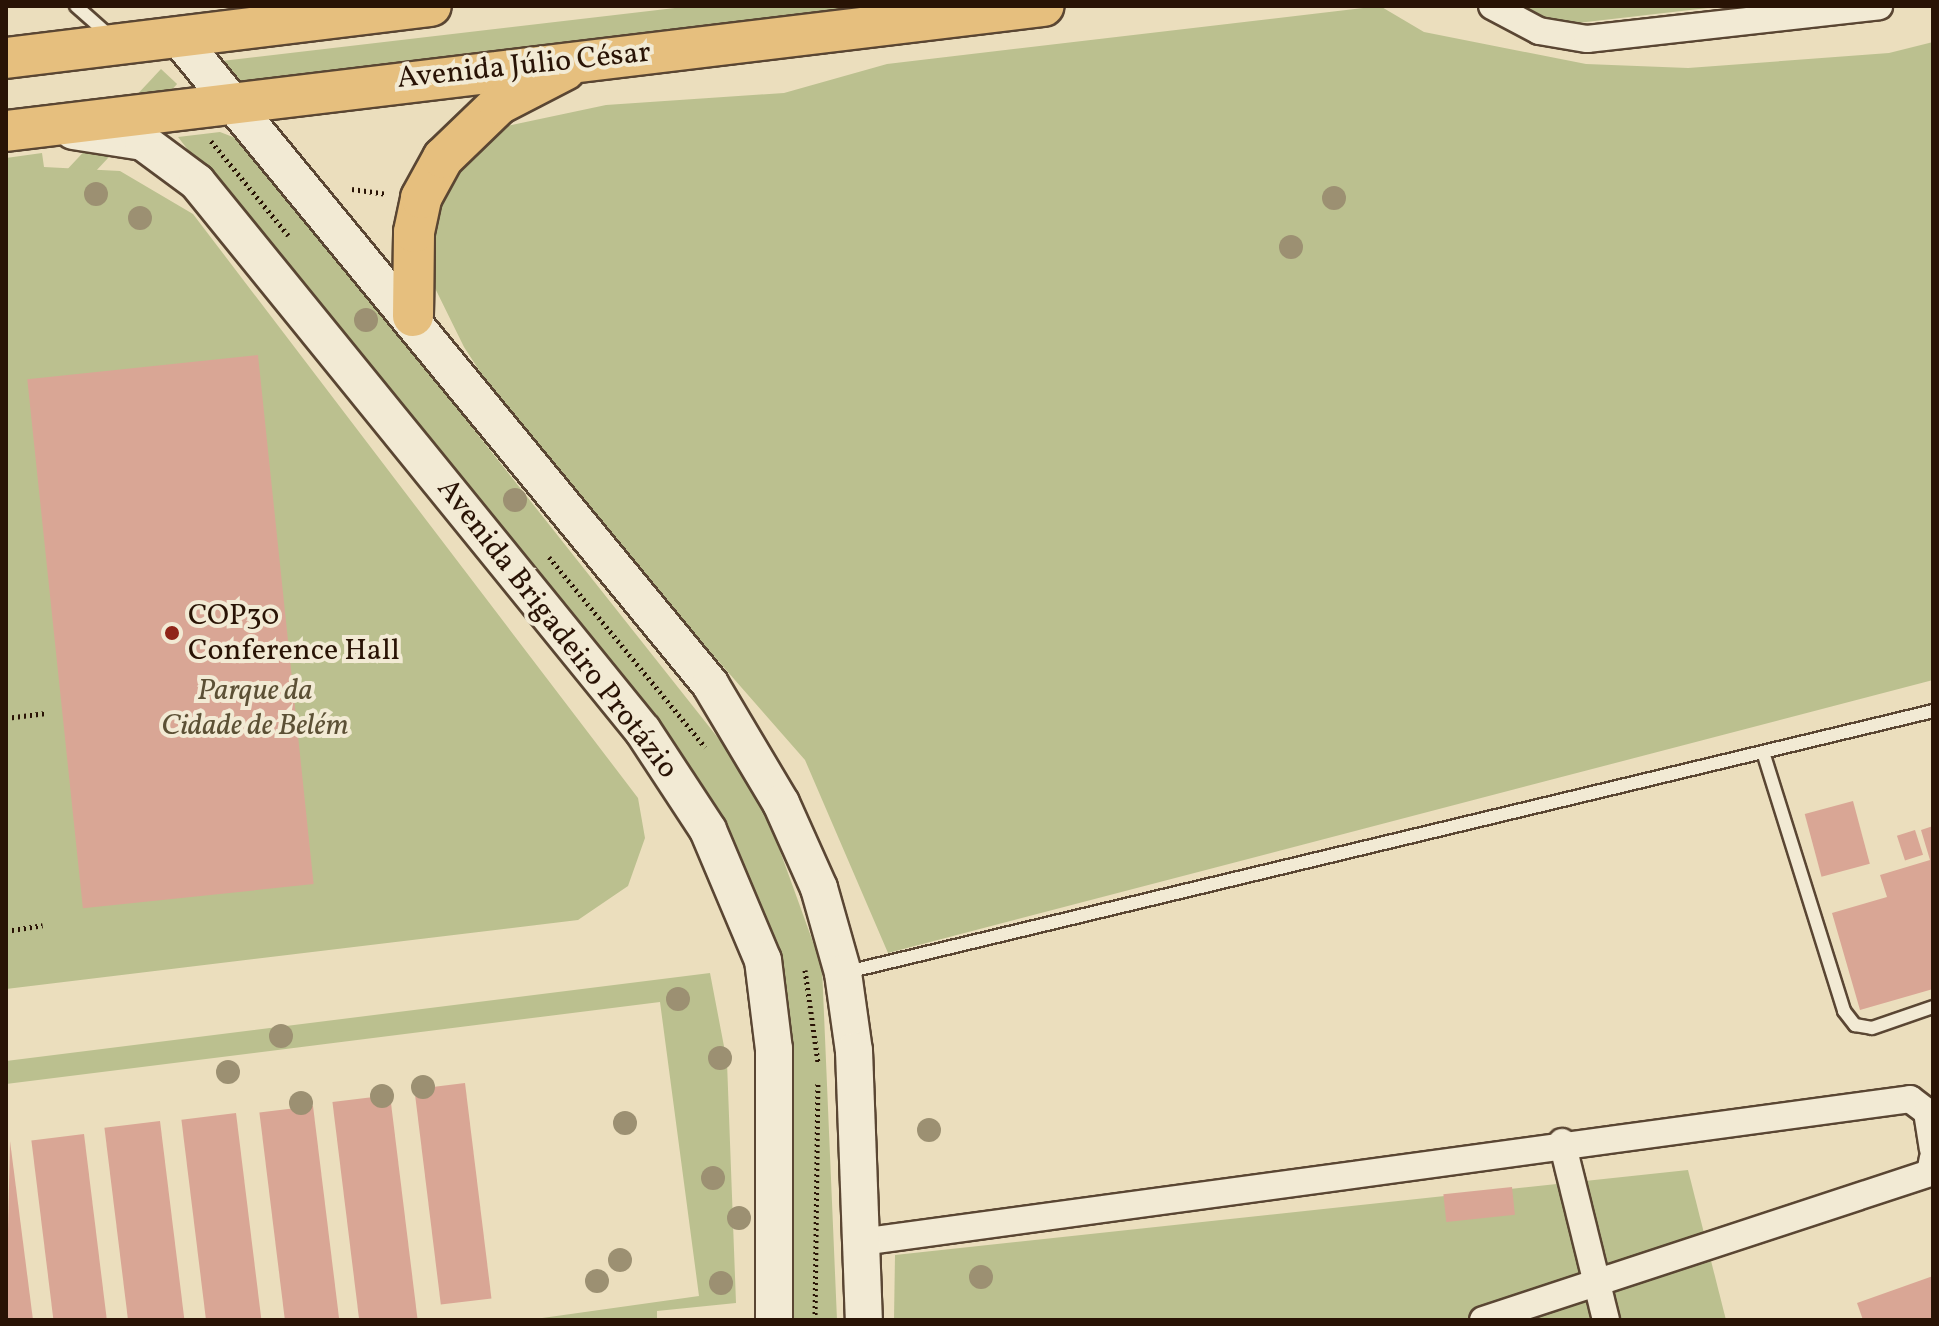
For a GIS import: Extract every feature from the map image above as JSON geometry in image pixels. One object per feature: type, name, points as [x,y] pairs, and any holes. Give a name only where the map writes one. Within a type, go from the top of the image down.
[{"type":"main road","points":[[6,58],[431,6]]},
{"type":"main road","name":"Avenida Júlio César","points":[[19,130],[232,99],[1044,6]]},
{"type":"main road","points":[[178,37],[413,316],[710,684],[781,803],[819,888],[843,973],[854,1051],[864,1320]]},
{"type":"main road","points":[[413,316],[414,232],[421,198],[443,158],[499,104],[591,59]]},
{"type":"main road","name":"Avenida Brigadeiro Protázio","points":[[19,130],[143,142],[197,182],[679,782],[763,960],[774,1049],[774,1320]]},
{"type":"street","points":[[1492,6],[1539,31],[1587,39],[1879,6]]},
{"type":"street","points":[[861,1242],[1562,1142],[1910,1099],[1927,1112],[1933,1149]]},
{"type":"street","points":[[1562,1142],[1606,1320]]},
{"type":"street","points":[[1483,1320],[1930,1173],[1933,1158]]},
{"type":"lane","points":[[76,6],[119,44]]},
{"type":"lane","points":[[843,973],[1933,711]]},
{"type":"lane","points":[[1763,752],[1844,1011],[1855,1025],[1872,1028],[1933,1007]]},
{"type":"path","points":[[352,189],[394,195]]},
{"type":"path","points":[[6,718],[47,713]]},
{"type":"path","points":[[6,931],[43,925]]},
{"type":"green space","points":[[692,6],[907,6],[244,84],[222,61]]},
{"type":"green space","points":[[1380,6],[1424,32],[1586,64],[1688,68],[1889,53],[1933,42],[1933,680],[888,953],[805,760],[523,438],[464,347],[432,282],[428,228],[440,183],[497,128],[606,105],[784,93],[887,64]]},
{"type":"green space","points":[[1520,6],[1725,6],[1560,25]]},
{"type":"green space","points":[[161,69],[177,84],[71,198],[55,183]]},
{"type":"green space","points":[[220,132],[246,142],[730,753],[767,815],[822,967],[837,1320],[790,1320],[789,1196],[726,844],[178,137]]},
{"type":"green space","name":"Parque da Cidade de Belém","points":[[42,153],[44,167],[120,171],[193,214],[638,798],[645,838],[628,886],[578,920],[6,989],[6,158]]},
{"type":"green space","points":[[710,973],[727,1062],[736,1303],[657,1311],[657,1320],[528,1320],[699,1296],[660,1002],[6,1084],[6,1061]]},
{"type":"green space","points":[[1688,1170],[1726,1320],[894,1320],[895,1255]]},
{"type":"building","name":"COP30 Conference Hall","points":[[258,355],[314,884],[83,908],[27,379]]},
{"type":"building","points":[[1853,801],[1870,864],[1822,877],[1805,814]]},
{"type":"building","points":[[1933,826],[1933,989],[1860,1010],[1832,913],[1887,897],[1880,875],[1930,860],[1921,830]]},
{"type":"building","points":[[1915,830],[1923,855],[1905,861],[1897,836]]},
{"type":"building","points":[[465,1083],[491,1298],[441,1305],[414,1089]]},
{"type":"building","points":[[390,1095],[418,1320],[359,1320],[332,1102]]},
{"type":"building","points":[[313,1106],[339,1320],[285,1320],[259,1113]]},
{"type":"building","points":[[236,1113],[261,1320],[206,1320],[181,1120]]},
{"type":"building","points":[[160,1121],[184,1320],[128,1320],[104,1128]]},
{"type":"building","points":[[84,1134],[107,1320],[53,1320],[31,1140]]},
{"type":"building","points":[[10,1141],[33,1320],[6,1320]]},
{"type":"building","points":[[1512,1187],[1515,1215],[1446,1222],[1443,1194]]},
{"type":"building","points":[[1933,1276],[1933,1320],[1863,1320],[1857,1303]]},
{"type":"place","name":"COP30 Conference Hall","points":[[172,633]]}]
